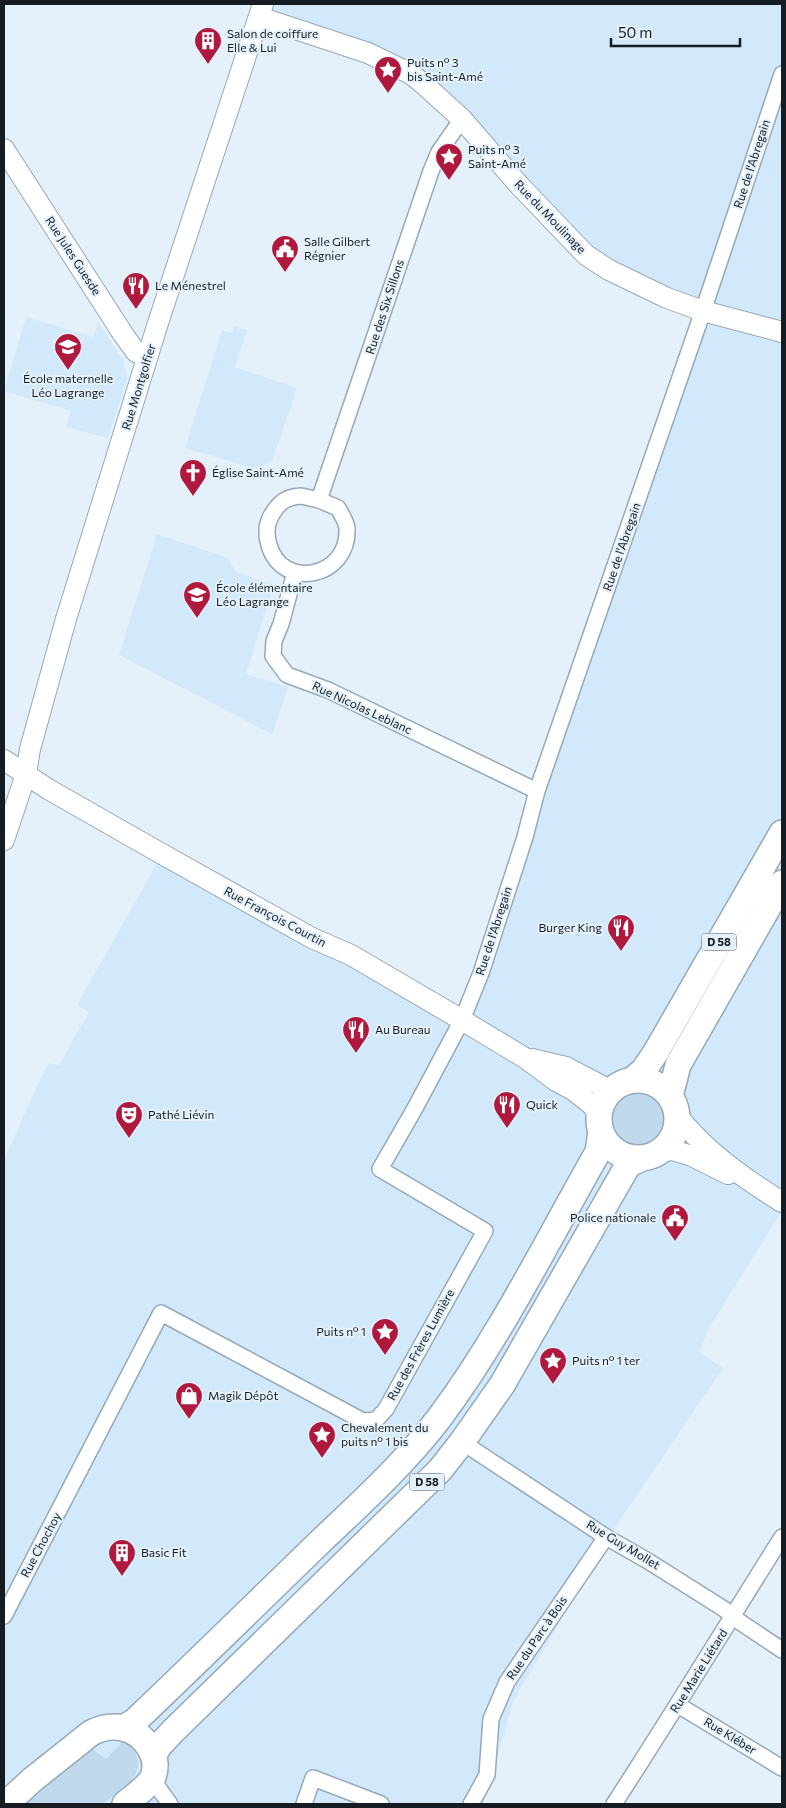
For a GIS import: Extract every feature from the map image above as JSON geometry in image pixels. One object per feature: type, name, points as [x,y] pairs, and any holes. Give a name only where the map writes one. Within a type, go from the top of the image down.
[{"type":"main road","name":"D 58","points":[[623,1084],[644,1070],[656,1052],[782,832]]},
{"type":"main road","name":"D 58","points":[[674,1105],[678,1065],[782,883]]},
{"type":"main road","points":[[646,1080],[660,1086],[674,1105],[677,1125],[674,1136],[668,1145],[651,1155],[629,1157],[617,1152],[608,1143],[600,1124],[604,1100],[623,1084],[646,1080]]},
{"type":"main road","name":"D 58","points":[[123,1728],[149,1707],[408,1456],[439,1418],[474,1367],[598,1152],[600,1124]]},
{"type":"main road","name":"D 58","points":[[153,1767],[159,1746],[173,1731],[440,1470],[462,1442],[508,1375],[628,1165],[651,1155]]},
{"type":"main road","points":[[6,1804],[32,1780],[91,1732],[101,1727],[123,1728],[144,1738],[153,1767],[125,1804]]},
{"type":"street","name":"Rue du Moulinage","points":[[261,10],[368,53],[409,73],[420,81],[462,119],[519,185],[586,255],[609,270],[668,298],[703,311],[782,332]]},
{"type":"street","name":"Rue Montgolfier","points":[[4,840],[26,774],[30,749],[66,619],[148,356],[261,10]]},
{"type":"street","name":"Rue de l'Abregain","points":[[462,1020],[481,973],[525,837],[537,791],[703,311],[782,74]]},
{"type":"street","name":"Rue des Six Sillons","points":[[319,500],[431,171],[440,152],[462,119]]},
{"type":"street","name":"Rue Jules Guesde","points":[[4,149],[123,334],[136,352],[148,356]]},
{"type":"street","points":[[301,496],[319,500],[338,508],[347,527],[345,548],[332,565],[314,573],[295,572],[281,565],[271,553],[266,537],[268,521],[276,507],[289,497],[301,496]]},
{"type":"street","name":"Rue Nicolas Leblanc","points":[[295,572],[284,615],[274,640],[273,656],[287,675],[328,690],[537,791]]},
{"type":"street","name":"Rue François Courtin","points":[[4,760],[48,789],[312,938],[351,955],[525,1058],[592,1105],[600,1124]]},
{"type":"street","name":"Rue des Frères Lumière","points":[[78,1474],[161,1312],[363,1421],[376,1420],[386,1409],[485,1231],[380,1169],[462,1020]]},
{"type":"street","points":[[525,1058],[566,1066],[604,1087],[623,1084]]},
{"type":"street","points":[[674,1105],[700,1142],[763,1190],[782,1202]]},
{"type":"street","points":[[651,1155],[672,1150],[692,1156],[763,1190]]},
{"type":"street","name":"Rue Guy Mollet","points":[[462,1442],[606,1537],[648,1561],[732,1615],[782,1650]]},
{"type":"street","name":"Rue Chochoy","points":[[4,1616],[78,1474]]},
{"type":"street","name":"Rue du Parc à Bois","points":[[471,1804],[487,1775],[491,1719],[507,1682],[606,1537]]},
{"type":"street","name":"Rue Marie Liétard","points":[[614,1804],[782,1537]]},
{"type":"street","name":"Rue Kléber","points":[[678,1705],[782,1768]]},
{"type":"street","points":[[153,1767],[170,1804]]},
{"type":"street","points":[[304,1804],[313,1778],[381,1804]]},
{"type":"shaded area","points":[[263,4],[782,4],[782,1211],[709,1328],[699,1352],[723,1368],[618,1523],[514,1700],[483,1804],[4,1804],[4,1160],[39,1082],[49,1063],[59,1065],[89,1012],[77,1005],[162,854],[462,1019],[703,312],[609,270],[420,81],[259,17]]},
{"type":"shaded area","name":"École maternelle Léo Lagrange","points":[[26,317],[93,337],[98,322],[124,362],[127,379],[108,438],[66,427],[71,411],[4,391]]},
{"type":"shaded area","points":[[234,326],[247,330],[235,367],[297,388],[272,461],[256,469],[185,448],[222,330],[232,333]]},
{"type":"shaded area","name":"École élémentaire Léo Lagrange","points":[[157,534],[228,558],[236,572],[274,585],[246,674],[288,687],[272,734],[119,655]]},
{"type":"shaded area","points":[[633,1091],[643,1091],[653,1095],[661,1103],[665,1118],[661,1133],[653,1141],[643,1145],[633,1145],[623,1141],[615,1133],[611,1123],[611,1113],[615,1103],[623,1095]]},
{"type":"shaded area","points":[[123,1741],[132,1747],[135,1752],[138,1768],[127,1785],[102,1804],[25,1804],[91,1748],[106,1759]]},
{"type":"place","name":"Salon de coiffure Elle & Lui","points":[[208,65]]},
{"type":"place","name":"Puits n° 3 bis Saint-Amé","points":[[388,94]]},
{"type":"place","name":"Puits n° 3 Saint-Amé","points":[[449,181]]},
{"type":"place","name":"Salle Gilbert Régnier","points":[[285,273]]},
{"type":"place","name":"Le Ménestrel","points":[[136,310]]},
{"type":"place","name":"École maternelle Léo Lagrange","points":[[68,371]]},
{"type":"place","name":"Église Saint-Amé","points":[[193,497]]},
{"type":"place","name":"École élémentaire Léo Lagrange","points":[[197,619]]},
{"type":"place","name":"Burger King","points":[[621,952]]},
{"type":"place","name":"Au Bureau","points":[[356,1054]]},
{"type":"place","name":"Quick","points":[[507,1129]]},
{"type":"place","name":"Pathé Liévin","points":[[129,1139]]},
{"type":"place","name":"Police nationale","points":[[675,1242]]},
{"type":"place","name":"Puits n° 1","points":[[385,1356]]},
{"type":"place","name":"Puits n° 1 ter","points":[[553,1385]]},
{"type":"place","name":"Magik Dépôt","points":[[189,1420]]},
{"type":"place","name":"Chevalement du puits n° 1 bis","points":[[322,1459]]},
{"type":"place","name":"Basic Fit","points":[[122,1577]]}]
